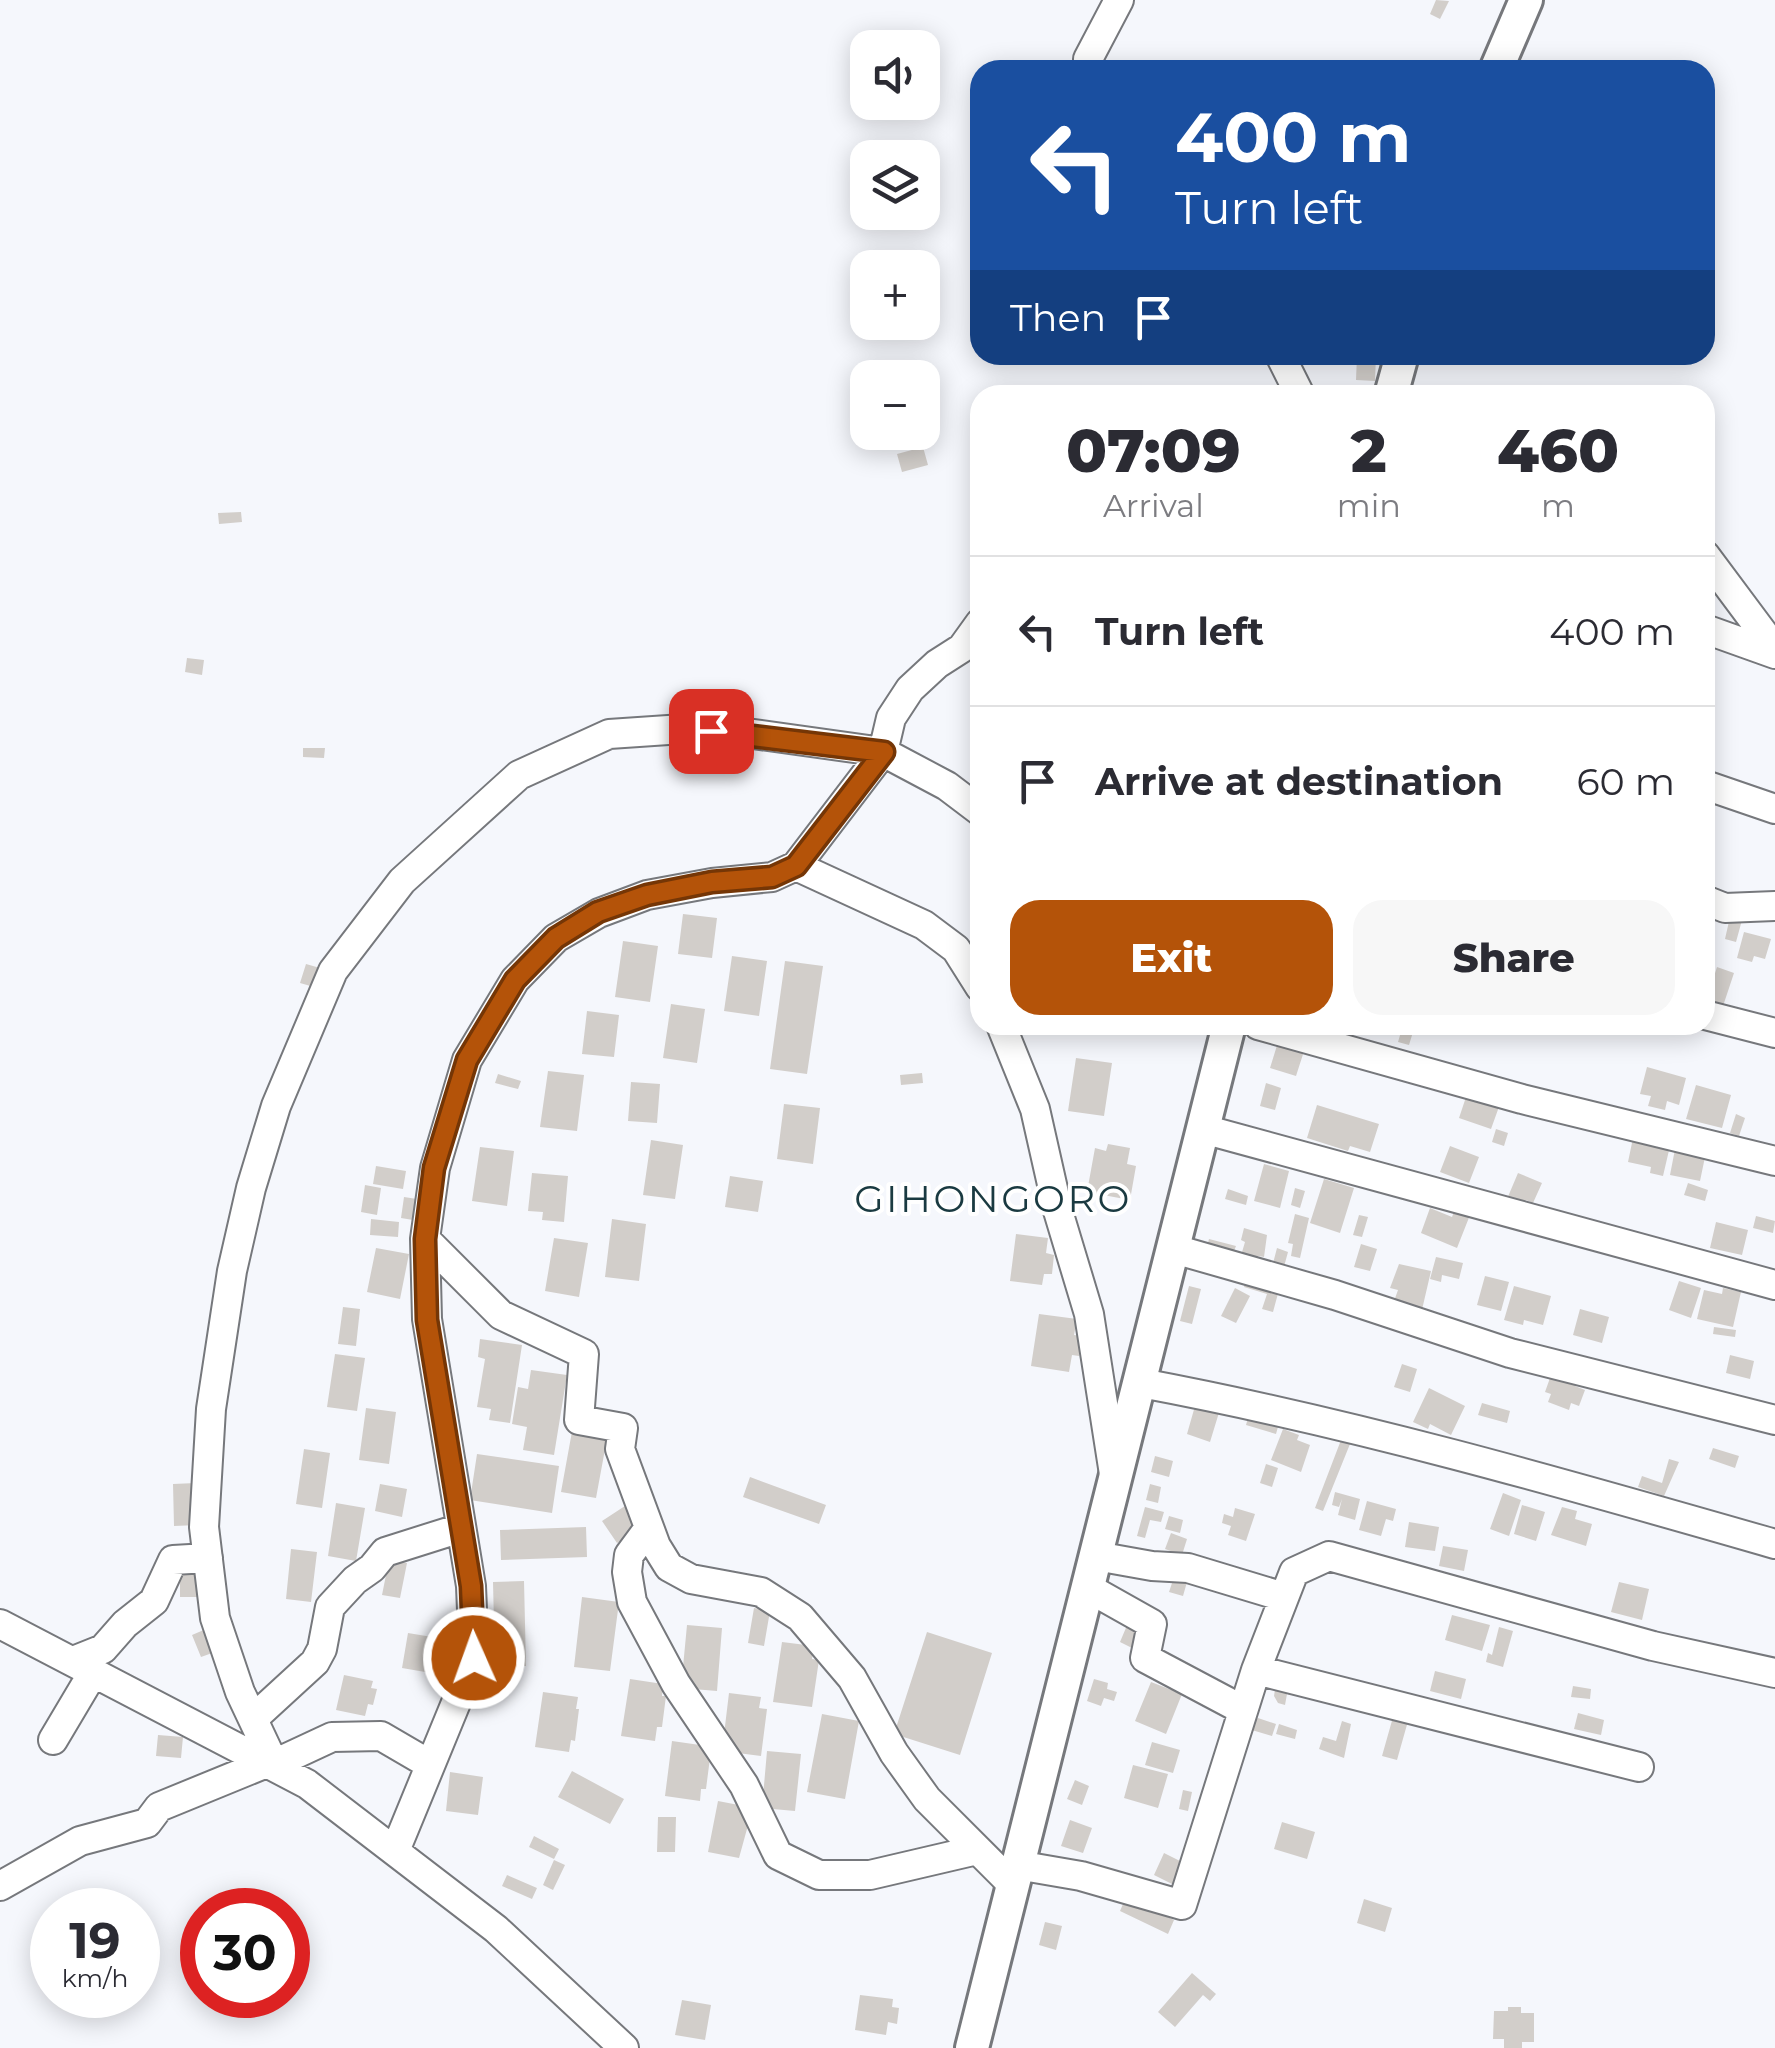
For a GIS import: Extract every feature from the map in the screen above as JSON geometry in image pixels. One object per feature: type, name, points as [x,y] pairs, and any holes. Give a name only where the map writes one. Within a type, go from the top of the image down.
[{"type":"main road","points":[[1500,60],[1526,0]]},
{"type":"main road","points":[[972,2048],[1226,1035]]},
{"type":"street","points":[[1088,60],[1120,0]]},
{"type":"street","points":[[1715,569],[1775,652]]},
{"type":"street","points":[[1715,632],[1775,652]]},
{"type":"street","points":[[395,1851],[474,1658],[471,1586],[427,1320],[425,1239],[434,1168],[467,1060],[515,980],[556,938],[598,912],[647,895],[712,882],[772,877],[796,866],[884,752],[891,718],[910,689],[962,648],[970,637]]},
{"type":"street","points":[[272,1763],[240,1692],[215,1618],[204,1527],[211,1409],[232,1270],[251,1188],[276,1106],[333,971],[402,882],[519,775],[610,734],[739,732],[884,752],[947,786],[970,803]]},
{"type":"street","points":[[1715,788],[1775,809]]},
{"type":"street","points":[[796,866],[924,924],[956,949],[970,971]]},
{"type":"street","points":[[1715,904],[1725,908],[1775,906]]},
{"type":"street","points":[[1715,1018],[1775,1033]]},
{"type":"street","points":[[1006,1035],[1035,1109],[1058,1210],[1089,1314],[1115,1480]]},
{"type":"street","points":[[1294,1035],[1522,1099],[1775,1161]]},
{"type":"street","points":[[1203,1129],[1775,1284]]},
{"type":"street","points":[[425,1239],[501,1315],[584,1354],[579,1420],[623,1428],[620,1449],[649,1528],[669,1568],[691,1580],[761,1592],[800,1617],[852,1678],[894,1753],[927,1799],[977,1850],[1015,1875],[1081,1876],[1182,1906],[1256,1670],[1294,1572],[1330,1556],[1653,1646],[1775,1673]]},
{"type":"street","points":[[1174,1249],[1336,1295],[1510,1353],[1775,1420]]},
{"type":"street","points":[[1141,1383],[1235,1400],[1522,1472],[1775,1544]]},
{"type":"street","points":[[254,1718],[315,1662],[322,1649],[330,1607],[385,1552],[461,1528]]},
{"type":"street","points":[[649,1528],[629,1555],[627,1572],[632,1602],[676,1684],[744,1786],[778,1855],[819,1875],[870,1875],[977,1850]]},
{"type":"street","points":[[1096,1556],[1188,1568],[1284,1597]]},
{"type":"street","points":[[54,1740],[84,1666],[154,1601],[172,1560],[208,1558]]},
{"type":"street","points":[[1088,1588],[1152,1624],[1145,1658],[1244,1710]]},
{"type":"street","points":[[0,1624],[307,1784],[496,1929],[624,2048]]},
{"type":"street","points":[[1256,1670],[1639,1767]]},
{"type":"street","points":[[0,1886],[80,1842],[147,1823],[160,1807],[332,1737],[380,1736],[429,1764]]},
{"type":"building","points":[[1436,0],[1449,1],[1440,19],[1430,14]]},
{"type":"building","points":[[1357,365],[1376,365],[1375,381],[1356,380]]},
{"type":"building","points":[[924,450],[928,465],[902,472],[897,454]]},
{"type":"building","points":[[241,512],[242,522],[219,524],[218,513]]},
{"type":"building","points":[[187,658],[204,660],[202,675],[185,672]]},
{"type":"building","points":[[303,748],[325,748],[324,758],[303,757]]},
{"type":"building","points":[[683,914],[717,918],[712,958],[678,954]]},
{"type":"building","points":[[1730,917],[1742,920],[1736,942],[1725,939]]},
{"type":"building","points":[[1744,932],[1771,939],[1765,959],[1754,956],[1752,962],[1737,958]]},
{"type":"building","points":[[623,941],[658,946],[650,1002],[615,997]]},
{"type":"building","points":[[732,956],[767,961],[759,1016],[724,1011]]},
{"type":"building","points":[[785,961],[823,966],[807,1074],[770,1069]]},
{"type":"building","points":[[306,964],[320,968],[314,987],[300,983]]},
{"type":"building","points":[[1717,967],[1734,973],[1723,1006],[1715,1004]]},
{"type":"building","points":[[671,1004],[705,1009],[697,1063],[663,1058]]},
{"type":"building","points":[[587,1011],[619,1015],[614,1057],[582,1054]]},
{"type":"building","points":[[1400,1035],[1412,1035],[1409,1045],[1398,1042]]},
{"type":"building","points":[[1279,1039],[1305,1048],[1296,1076],[1270,1068]]},
{"type":"building","points":[[1076,1058],[1112,1063],[1104,1116],[1068,1111]]},
{"type":"building","points":[[1647,1067],[1686,1078],[1679,1105],[1667,1101],[1665,1110],[1648,1106],[1651,1096],[1640,1094]]},
{"type":"building","points":[[548,1071],[584,1075],[577,1131],[540,1127]]},
{"type":"building","points":[[922,1073],[923,1083],[901,1085],[900,1075]]},
{"type":"building","points":[[498,1074],[521,1081],[518,1089],[495,1083]]},
{"type":"building","points":[[631,1082],[660,1084],[657,1123],[628,1121]]},
{"type":"building","points":[[1266,1083],[1281,1088],[1275,1110],[1260,1106]]},
{"type":"building","points":[[1696,1085],[1731,1095],[1722,1128],[1686,1119]]},
{"type":"building","points":[[1469,1088],[1500,1104],[1491,1129],[1459,1118]]},
{"type":"building","points":[[784,1104],[820,1108],[813,1164],[777,1159]]},
{"type":"building","points":[[1317,1105],[1379,1124],[1370,1152],[1350,1146],[1348,1151],[1307,1138]]},
{"type":"building","points":[[1736,1114],[1745,1118],[1739,1136],[1730,1133]]},
{"type":"building","points":[[1496,1129],[1508,1133],[1504,1146],[1492,1142]]},
{"type":"building","points":[[1633,1138],[1670,1146],[1663,1176],[1650,1173],[1651,1167],[1628,1162]]},
{"type":"building","points":[[651,1140],[683,1145],[675,1199],[643,1195]]},
{"type":"building","points":[[1108,1144],[1130,1148],[1127,1164],[1136,1166],[1130,1200],[1087,1192],[1095,1148],[1106,1151]]},
{"type":"building","points":[[1676,1144],[1705,1157],[1700,1181],[1670,1175]]},
{"type":"building","points":[[1450,1146],[1479,1157],[1469,1183],[1440,1172]]},
{"type":"building","points":[[480,1147],[514,1151],[507,1206],[472,1201]]},
{"type":"building","points":[[1264,1164],[1289,1171],[1280,1208],[1254,1201]]},
{"type":"building","points":[[376,1166],[406,1171],[403,1189],[373,1184]]},
{"type":"building","points":[[532,1173],[568,1176],[564,1222],[542,1220],[543,1212],[528,1211]]},
{"type":"building","points":[[1518,1173],[1542,1183],[1533,1203],[1526,1200],[1523,1206],[1507,1199]]},
{"type":"building","points":[[730,1176],[763,1181],[758,1212],[725,1207]]},
{"type":"building","points":[[1324,1179],[1354,1188],[1340,1233],[1310,1223]]},
{"type":"building","points":[[1688,1183],[1708,1190],[1705,1201],[1684,1195]]},
{"type":"building","points":[[365,1185],[381,1188],[377,1215],[361,1212]]},
{"type":"building","points":[[1295,1188],[1305,1191],[1300,1208],[1291,1205]]},
{"type":"building","points":[[1228,1189],[1248,1196],[1246,1205],[1225,1199]]},
{"type":"building","points":[[404,1197],[417,1199],[413,1220],[401,1218]]},
{"type":"building","points":[[1430,1208],[1452,1217],[1455,1209],[1470,1215],[1457,1248],[1421,1233]]},
{"type":"building","points":[[1295,1214],[1309,1218],[1300,1258],[1291,1256],[1293,1244],[1288,1243]]},
{"type":"building","points":[[1359,1215],[1368,1217],[1362,1237],[1353,1235]]},
{"type":"building","points":[[1756,1216],[1775,1221],[1773,1233],[1753,1228]]},
{"type":"building","points":[[371,1219],[399,1222],[398,1237],[370,1235]]},
{"type":"building","points":[[612,1219],[646,1224],[639,1281],[605,1277]]},
{"type":"building","points":[[1716,1222],[1748,1230],[1742,1255],[1710,1248]]},
{"type":"building","points":[[1244,1228],[1267,1235],[1264,1257],[1258,1256],[1255,1264],[1240,1259]]},
{"type":"building","points":[[1016,1234],[1048,1238],[1046,1253],[1054,1255],[1052,1274],[1044,1274],[1042,1285],[1010,1281]]},
{"type":"building","points":[[554,1238],[588,1243],[579,1297],[545,1291]]},
{"type":"building","points":[[1209,1239],[1236,1246],[1236,1263],[1205,1254]]},
{"type":"building","points":[[1361,1244],[1377,1249],[1370,1271],[1354,1267]]},
{"type":"building","points":[[376,1248],[409,1254],[400,1299],[367,1292]]},
{"type":"building","points":[[1277,1248],[1288,1252],[1282,1274],[1271,1271]]},
{"type":"building","points":[[1436,1257],[1463,1263],[1459,1279],[1442,1275],[1441,1282],[1430,1279]]},
{"type":"building","points":[[1399,1264],[1431,1271],[1421,1314],[1393,1304],[1398,1290],[1390,1288]]},
{"type":"building","points":[[1247,1276],[1280,1286],[1273,1312],[1262,1309],[1267,1294],[1244,1287]]},
{"type":"building","points":[[1485,1276],[1509,1282],[1501,1311],[1477,1305]]},
{"type":"building","points":[[1679,1281],[1701,1288],[1691,1318],[1669,1310]]},
{"type":"building","points":[[1189,1286],[1201,1289],[1192,1324],[1180,1321]]},
{"type":"building","points":[[1514,1286],[1551,1296],[1543,1325],[1504,1320]]},
{"type":"building","points":[[1235,1288],[1250,1296],[1236,1323],[1221,1316]]},
{"type":"building","points":[[1723,1288],[1741,1292],[1733,1327],[1697,1319],[1704,1290],[1722,1294]]},
{"type":"building","points":[[343,1307],[360,1309],[356,1346],[338,1344]]},
{"type":"building","points":[[1580,1309],[1609,1317],[1602,1343],[1573,1335]]},
{"type":"building","points":[[1039,1314],[1077,1319],[1074,1335],[1082,1336],[1079,1356],[1072,1355],[1069,1372],[1031,1366]]},
{"type":"building","points":[[1714,1327],[1736,1330],[1735,1337],[1713,1334]]},
{"type":"building","points":[[480,1339],[522,1345],[510,1423],[489,1420],[491,1409],[477,1407],[485,1359],[478,1357]]},
{"type":"building","points":[[335,1354],[365,1358],[357,1411],[327,1407]]},
{"type":"building","points":[[1730,1355],[1754,1361],[1750,1379],[1726,1373]]},
{"type":"building","points":[[1402,1364],[1417,1369],[1410,1392],[1394,1387]]},
{"type":"building","points":[[531,1370],[567,1375],[554,1455],[523,1450],[527,1427],[512,1424],[518,1387],[528,1389]]},
{"type":"building","points":[[1561,1376],[1577,1381],[1575,1386],[1585,1390],[1579,1406],[1571,1403],[1569,1410],[1548,1402],[1551,1394],[1545,1392],[1550,1378],[1559,1381]]},
{"type":"building","points":[[1429,1388],[1465,1406],[1451,1435],[1430,1424],[1428,1429],[1413,1422]]},
{"type":"building","points":[[1197,1399],[1221,1406],[1210,1442],[1187,1434]]},
{"type":"building","points":[[1482,1403],[1510,1411],[1507,1423],[1478,1415]]},
{"type":"building","points":[[366,1408],[396,1412],[389,1464],[359,1460]]},
{"type":"building","points":[[1249,1414],[1279,1423],[1276,1434],[1246,1425]]},
{"type":"building","points":[[573,1426],[608,1433],[596,1498],[561,1492]]},
{"type":"building","points":[[1283,1429],[1310,1445],[1301,1472],[1271,1460]]},
{"type":"building","points":[[1341,1440],[1350,1444],[1323,1511],[1315,1508]]},
{"type":"building","points":[[1713,1448],[1739,1456],[1735,1468],[1709,1459]]},
{"type":"building","points":[[304,1449],[330,1453],[322,1508],[296,1504]]},
{"type":"building","points":[[477,1454],[559,1466],[552,1513],[470,1500]]},
{"type":"building","points":[[1155,1456],[1173,1461],[1169,1477],[1151,1472]]},
{"type":"building","points":[[1669,1459],[1679,1462],[1664,1496],[1638,1487],[1642,1476],[1662,1483]]},
{"type":"building","points":[[1266,1464],[1278,1468],[1272,1487],[1260,1483]]},
{"type":"building","points":[[750,1477],[826,1505],[819,1524],[743,1497]]},
{"type":"building","points":[[196,1483],[198,1525],[174,1526],[173,1484]]},
{"type":"building","points":[[380,1484],[407,1489],[402,1517],[375,1511]]},
{"type":"building","points":[[1150,1484],[1161,1487],[1158,1503],[1146,1500]]},
{"type":"building","points":[[1335,1492],[1360,1499],[1355,1520],[1338,1515],[1342,1499],[1339,1507],[1332,1505]]},
{"type":"building","points":[[1503,1493],[1521,1500],[1509,1536],[1490,1529]]},
{"type":"building","points":[[1367,1501],[1396,1509],[1393,1521],[1386,1519],[1381,1536],[1359,1530]]},
{"type":"building","points":[[336,1503],[365,1508],[356,1561],[328,1556]]},
{"type":"building","points":[[628,1504],[642,1526],[617,1543],[602,1521]]},
{"type":"building","points":[[1522,1505],[1545,1512],[1536,1541],[1514,1534]]},
{"type":"building","points":[[1145,1507],[1164,1512],[1161,1522],[1150,1520],[1145,1538],[1137,1536]]},
{"type":"building","points":[[1562,1507],[1577,1511],[1575,1519],[1592,1524],[1586,1546],[1551,1535]]},
{"type":"building","points":[[1235,1508],[1255,1514],[1246,1541],[1228,1535],[1231,1526],[1222,1523],[1224,1514],[1233,1517]]},
{"type":"building","points":[[1169,1516],[1183,1520],[1180,1533],[1165,1529]]},
{"type":"building","points":[[1409,1522],[1439,1527],[1435,1551],[1405,1547]]},
{"type":"building","points":[[586,1527],[587,1557],[501,1560],[500,1530]]},
{"type":"building","points":[[1171,1533],[1187,1539],[1182,1555],[1165,1549]]},
{"type":"building","points":[[1443,1546],[1468,1550],[1464,1571],[1439,1566]]},
{"type":"building","points":[[291,1549],[317,1552],[311,1602],[286,1599]]},
{"type":"building","points":[[389,1560],[407,1563],[400,1598],[382,1595]]},
{"type":"building","points":[[1176,1571],[1189,1575],[1183,1596],[1169,1592]]},
{"type":"building","points":[[180,1572],[197,1572],[197,1597],[180,1597]]},
{"type":"building","points":[[524,1581],[526,1666],[495,1666],[493,1582]]},
{"type":"building","points":[[1619,1582],[1649,1589],[1642,1620],[1611,1612]]},
{"type":"building","points":[[582,1597],[619,1602],[610,1671],[574,1667]]},
{"type":"building","points":[[754,1608],[770,1611],[764,1646],[748,1643]]},
{"type":"building","points":[[1452,1615],[1490,1625],[1482,1651],[1445,1640]]},
{"type":"building","points":[[1128,1623],[1143,1629],[1134,1649],[1120,1642]]},
{"type":"building","points":[[687,1625],[722,1628],[717,1691],[681,1688]]},
{"type":"building","points":[[1499,1627],[1513,1631],[1503,1667],[1486,1662],[1488,1653],[1492,1655]]},
{"type":"building","points":[[206,1629],[215,1652],[201,1657],[192,1635]]},
{"type":"building","points":[[927,1632],[992,1653],[960,1755],[894,1734]]},
{"type":"building","points":[[408,1633],[438,1638],[439,1661],[433,1660],[431,1673],[402,1668]]},
{"type":"building","points":[[782,1642],[814,1646],[812,1659],[819,1660],[812,1707],[773,1702]]},
{"type":"building","points":[[1435,1671],[1466,1679],[1461,1699],[1430,1691]]},
{"type":"building","points":[[344,1675],[373,1681],[371,1688],[377,1689],[365,1716],[336,1710]]},
{"type":"building","points":[[630,1679],[663,1684],[662,1696],[666,1696],[662,1727],[657,1727],[655,1741],[621,1736]]},
{"type":"building","points":[[1094,1679],[1108,1683],[1107,1689],[1117,1692],[1114,1701],[1104,1698],[1101,1706],[1087,1701]]},
{"type":"building","points":[[1151,1682],[1182,1694],[1166,1734],[1135,1721]]},
{"type":"building","points":[[1276,1683],[1313,1690],[1311,1699],[1287,1694],[1285,1705],[1278,1703],[1274,1696]]},
{"type":"building","points":[[1573,1686],[1591,1689],[1590,1699],[1571,1697]]},
{"type":"building","points":[[543,1692],[578,1697],[575,1741],[571,1740],[569,1752],[535,1747]]},
{"type":"building","points":[[729,1693],[761,1697],[759,1708],[767,1709],[761,1756],[722,1751]]},
{"type":"building","points":[[1395,1710],[1410,1714],[1397,1760],[1382,1756]]},
{"type":"building","points":[[1578,1713],[1604,1720],[1601,1735],[1574,1729]]},
{"type":"building","points":[[822,1714],[859,1721],[845,1799],[807,1792]]},
{"type":"building","points":[[1258,1718],[1276,1724],[1272,1736],[1245,1728]]},
{"type":"building","points":[[1342,1721],[1351,1724],[1344,1758],[1319,1749],[1323,1737],[1336,1741]]},
{"type":"building","points":[[1279,1724],[1297,1730],[1295,1739],[1276,1734]]},
{"type":"building","points":[[158,1735],[183,1737],[181,1758],[156,1756]]},
{"type":"building","points":[[672,1741],[707,1746],[706,1757],[710,1758],[706,1789],[701,1789],[700,1801],[665,1796]]},
{"type":"building","points":[[1152,1742],[1180,1750],[1173,1773],[1145,1765]]},
{"type":"building","points":[[767,1751],[801,1754],[795,1811],[762,1808]]},
{"type":"building","points":[[1133,1765],[1168,1774],[1158,1808],[1124,1798]]},
{"type":"building","points":[[572,1771],[624,1799],[610,1824],[558,1797]]},
{"type":"building","points":[[450,1772],[483,1777],[478,1815],[446,1811]]},
{"type":"building","points":[[1075,1780],[1089,1786],[1082,1805],[1067,1799]]},
{"type":"building","points":[[1183,1790],[1192,1792],[1188,1811],[1179,1809]]},
{"type":"building","points":[[718,1801],[749,1807],[750,1818],[739,1858],[708,1852]]},
{"type":"building","points":[[658,1817],[676,1817],[675,1852],[657,1852]]},
{"type":"building","points":[[1070,1820],[1092,1828],[1083,1853],[1061,1846]]},
{"type":"building","points":[[1282,1822],[1315,1832],[1307,1859],[1274,1849]]},
{"type":"building","points":[[534,1836],[559,1849],[554,1859],[529,1847]]},
{"type":"building","points":[[1164,1853],[1184,1863],[1174,1885],[1154,1875]]},
{"type":"building","points":[[554,1860],[565,1865],[553,1890],[543,1885]]},
{"type":"building","points":[[507,1875],[537,1888],[532,1899],[502,1886]]},
{"type":"building","points":[[1126,1897],[1174,1920],[1168,1934],[1120,1911]]},
{"type":"building","points":[[1364,1899],[1392,1908],[1385,1932],[1357,1923]]},
{"type":"building","points":[[1045,1922],[1062,1926],[1056,1950],[1039,1945]]},
{"type":"building","points":[[1192,1973],[1216,1994],[1210,2001],[1203,1995],[1175,2027],[1158,2012]]},
{"type":"building","points":[[860,1995],[893,1999],[892,2007],[899,2008],[897,2024],[888,2022],[886,2035],[855,2030]]},
{"type":"building","points":[[682,2000],[711,2005],[705,2040],[675,2035]]},
{"type":"building","points":[[1508,2007],[1534,2013],[1534,2042],[1522,2042],[1522,2048],[1504,2048],[1504,2039],[1493,2039],[1494,2011],[1508,2011]]},
{"type":"district","name":"GIHONGORO","points":[[993,1198]]},
{"type":"route","points":[[474,1658],[471,1586],[427,1320],[425,1239],[434,1168],[467,1060],[515,980],[556,938],[598,912],[647,895],[712,882],[772,877],[796,866],[884,752],[711,731]]}]
